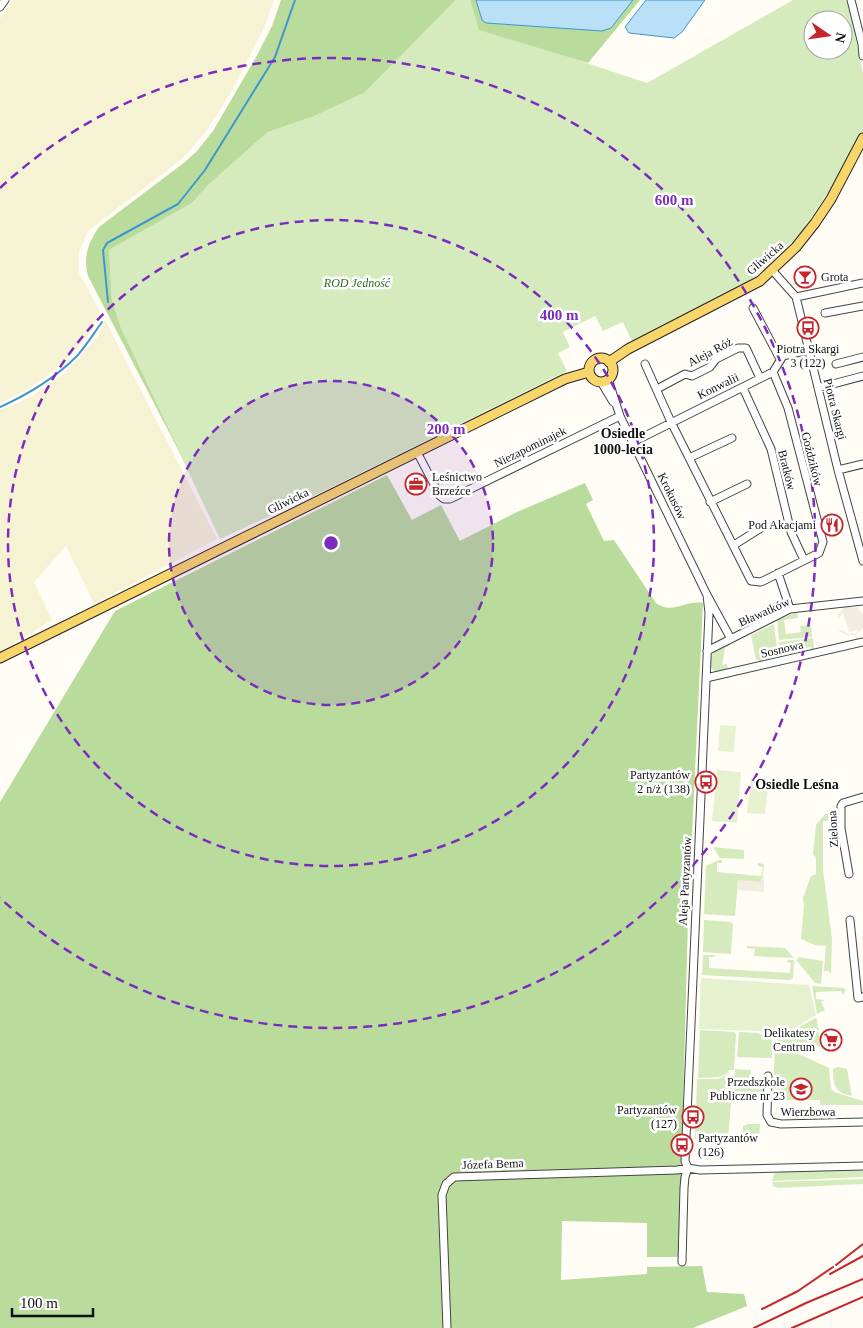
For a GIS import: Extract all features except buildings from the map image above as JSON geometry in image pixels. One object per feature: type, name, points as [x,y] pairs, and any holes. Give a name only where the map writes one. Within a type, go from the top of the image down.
[{"type":"main road","name":"Gliwicka","points":[[609,362],[628,348],[760,281],[796,246],[815,223],[831,198],[863,138]]},
{"type":"main road","points":[[603,359],[609,362],[612,371],[605,381],[593,379],[589,372],[591,364],[596,360],[603,359]]},
{"type":"main road","name":"Gliwicka","points":[[0,658],[565,379],[589,372]]},
{"type":"street","points":[[0,7],[5,0]]},
{"type":"street","points":[[851,0],[862,44],[863,56]]},
{"type":"street","name":"Piotra Skargi","points":[[772,270],[796,298],[838,470],[863,558]]},
{"type":"street","points":[[796,298],[863,283]]},
{"type":"street","points":[[824,313],[863,306]]},
{"type":"street","points":[[753,308],[780,359]]},
{"type":"street","name":"Aleja Róż","points":[[657,389],[685,374],[692,376],[710,367],[716,359],[738,348],[746,348],[760,378]]},
{"type":"street","points":[[773,372],[783,356],[808,350]]},
{"type":"street","points":[[836,364],[863,358]]},
{"type":"street","points":[[645,364],[710,502],[751,581],[761,582],[804,560]]},
{"type":"street","name":"Konwalii","points":[[633,442],[773,372]]},
{"type":"street","name":"Goździków","points":[[773,372],[788,408],[823,542],[819,553],[804,560]]},
{"type":"street","points":[[818,388],[863,376]]},
{"type":"street","name":"Krokusów","points":[[605,381],[620,416],[730,639]]},
{"type":"street","name":"Bratków","points":[[743,388],[771,448],[791,532],[804,560]]},
{"type":"street","name":"Niezapominajek","points":[[417,452],[440,496],[444,499],[450,499],[620,416]]},
{"type":"street","points":[[689,458],[732,438]]},
{"type":"street","points":[[838,470],[863,464]]},
{"type":"street","points":[[710,502],[747,484]]},
{"type":"street","points":[[734,545],[761,528]]},
{"type":"street","points":[[778,573],[790,609]]},
{"type":"street","name":"Aleja Partyzantów","points":[[688,1168],[685,1161],[709,612],[707,595]]},
{"type":"street","name":"Bławatków","points":[[707,651],[790,609],[863,601]]},
{"type":"street","name":"Sosnowa","points":[[706,678],[863,642]]},
{"type":"street","name":"Zielona","points":[[849,874],[841,828],[841,806],[843,803],[863,797]]},
{"type":"street","points":[[850,920],[860,998]]},
{"type":"street","name":"Wierzbowa","points":[[768,1076],[767,1114],[771,1122],[781,1124],[863,1122]]},
{"type":"street","name":"Józefa Bema","points":[[447,1328],[442,1195],[449,1180],[460,1176],[677,1170],[688,1168],[710,1170],[863,1166]]},
{"type":"street","points":[[682,1262],[684,1188],[688,1168]]},
{"type":"shaded area","points":[[13,0],[274,0],[264,28],[230,94],[207,130],[182,159],[89,230],[79,251],[79,273],[100,311],[91,332],[74,352],[51,373],[25,391],[0,403],[0,18]]},
{"type":"shaded area","points":[[105,320],[217,539],[94,604],[66,546],[34,582],[52,620],[0,652],[0,410],[31,397],[66,372],[98,336]]},
{"type":"shaded area","points":[[860,605],[858,609],[863,614],[863,628],[856,634],[858,639],[856,640],[855,635],[847,635],[840,632],[839,629],[849,634],[859,630],[849,632],[843,612],[838,619],[837,616],[845,606],[857,608]]},
{"type":"shaded area","points":[[763,877],[764,892],[739,890],[737,892],[738,880],[760,882]]},
{"type":"green space","points":[[281,0],[456,0],[364,93],[312,117],[268,132],[208,185],[192,203],[109,250],[112,301],[121,328],[184,461],[88,276],[86,256],[99,227],[185,162],[197,151],[213,131],[255,59],[272,26]]},
{"type":"green space","name":"ROD Jedność","points":[[456,0],[470,0],[479,30],[517,40],[647,83],[793,0],[846,0],[849,10],[803,10],[803,60],[853,60],[853,23],[863,73],[863,130],[831,188],[800,234],[748,282],[632,342],[623,322],[603,331],[595,316],[563,332],[570,347],[558,353],[567,371],[328,489],[220,539],[121,328],[112,301],[109,250],[192,203],[208,185],[268,132],[312,117],[364,93]]},
{"type":"green space","points":[[470,0],[640,0],[588,63],[479,30]]},
{"type":"green space","points":[[387,475],[412,520],[441,505],[460,541],[517,512],[585,483],[593,500],[586,504],[604,541],[614,540],[656,603],[668,608],[691,603],[703,603],[688,919],[679,1257],[647,1257],[647,1223],[562,1221],[561,1280],[647,1274],[647,1267],[702,1266],[707,1292],[744,1294],[747,1306],[693,1328],[0,1328],[0,802],[115,611]]},
{"type":"green space","points":[[797,612],[798,618],[784,620],[786,634],[801,632],[800,626],[811,625],[812,637],[779,640],[777,620]]},
{"type":"green space","points":[[774,624],[778,657],[760,662],[756,660],[751,635]]},
{"type":"green space","points":[[813,638],[814,649],[812,651],[811,647],[780,653],[779,642]]},
{"type":"green space","points":[[729,644],[725,648],[722,665],[727,664],[728,669],[713,670],[710,662],[713,654],[717,649]]},
{"type":"green space","points":[[720,725],[736,726],[734,752],[718,751]]},
{"type":"green space","points":[[717,770],[741,772],[737,823],[712,821]]},
{"type":"green space","points":[[751,778],[769,780],[765,814],[747,813]]},
{"type":"green space","points":[[825,814],[834,821],[823,821],[823,870],[832,939],[831,974],[828,971],[824,971],[826,946],[815,945],[801,939],[803,898],[811,876],[816,874],[816,858],[813,854],[816,825]]},
{"type":"green space","points":[[713,847],[744,850],[744,859],[720,858]]},
{"type":"green space","points":[[722,860],[722,863],[717,863],[717,872],[761,876],[763,867],[758,866],[758,863],[764,864],[762,882],[738,881],[735,916],[704,914],[706,866]]},
{"type":"green space","points":[[704,920],[731,922],[733,924],[731,954],[703,952]]},
{"type":"green space","points":[[747,946],[785,948],[794,958],[754,956],[755,949],[747,948]]},
{"type":"green space","points":[[703,955],[715,955],[714,957],[709,957],[709,968],[790,973],[791,963],[787,962],[788,960],[794,960],[793,978],[790,980],[702,975]]},
{"type":"green space","points":[[798,957],[823,961],[821,984],[815,983],[797,961]]},
{"type":"green space","points":[[701,978],[809,985],[816,1015],[776,1040],[760,1031],[699,1029]]},
{"type":"green space","points":[[812,986],[844,988],[846,990],[843,995],[841,991],[816,992],[816,999],[825,1000],[821,1002],[825,1010],[817,1014]]},
{"type":"green space","points":[[815,1018],[817,1019],[820,1046],[798,1051],[777,1040]]},
{"type":"green space","points":[[700,1030],[734,1032],[736,1034],[734,1070],[729,1070],[727,1074],[719,1077],[698,1078]]},
{"type":"green space","points":[[739,1032],[758,1033],[772,1040],[772,1058],[737,1057]]},
{"type":"green space","name":"Przedszkole Publiczne nr 23","points":[[775,1043],[829,1068],[831,1088],[834,1092],[863,1101],[863,1105],[820,1105],[820,1100],[773,1100]]},
{"type":"green space","points":[[838,1067],[847,1069],[852,1096],[841,1093],[834,1083],[833,1069]]},
{"type":"green space","points":[[735,1069],[751,1070],[749,1088],[765,1089],[765,1093],[757,1095],[757,1102],[743,1102],[743,1092],[734,1091]]},
{"type":"green space","points":[[727,1075],[728,1078],[733,1079],[728,1139],[695,1139],[697,1079],[718,1079]]},
{"type":"green space","points":[[760,1124],[759,1141],[742,1140],[743,1126]]},
{"type":"green space","points":[[863,1169],[863,1177],[772,1181],[774,1174],[780,1171]]},
{"type":"green space","points":[[863,1179],[863,1184],[778,1188],[773,1186],[772,1182]]},
{"type":"water","points":[[476,0],[633,0],[611,28],[602,31],[486,23],[482,20]]},
{"type":"water","points":[[646,0],[705,0],[682,32],[674,38],[629,33],[625,27]]},
{"type":"waterway","points":[[108,302],[103,250],[107,243],[178,204],[205,170],[275,57],[295,0]]},
{"type":"waterway","points":[[0,407],[21,397],[59,372],[80,352],[102,322]]},
{"type":"railway","points":[[836,1265],[863,1244]]},
{"type":"railway","points":[[830,1274],[863,1256]]},
{"type":"railway","points":[[762,1309],[798,1291],[833,1267]]},
{"type":"railway","points":[[754,1328],[863,1279]]},
{"type":"railway","points":[[792,1328],[863,1297]]},
{"type":"place","name":"Grota","points":[[805,277]]},
{"type":"place","name":"Piotra Skargi 3 (122)","points":[[808,328]]},
{"type":"place","name":"Leśnictwo Brzeźce","points":[[416,484]]},
{"type":"place","name":"Pod Akacjami","points":[[832,525]]},
{"type":"place","name":"Partyzantów 2 n/ż (138)","points":[[706,782]]},
{"type":"place","name":"Delikatesy Centrum","points":[[831,1040]]},
{"type":"place","name":"Przedszkole Publiczne nr 23","points":[[801,1089]]},
{"type":"place","name":"Partyzantów (127)","points":[[693,1117]]},
{"type":"place","name":"Partyzantów (126)","points":[[682,1145]]},
{"type":"district","name":"Osiedle 1000-lecia","points":[[623,442]]},
{"type":"district","name":"Osiedle Leśna","points":[[797,784]]}]
